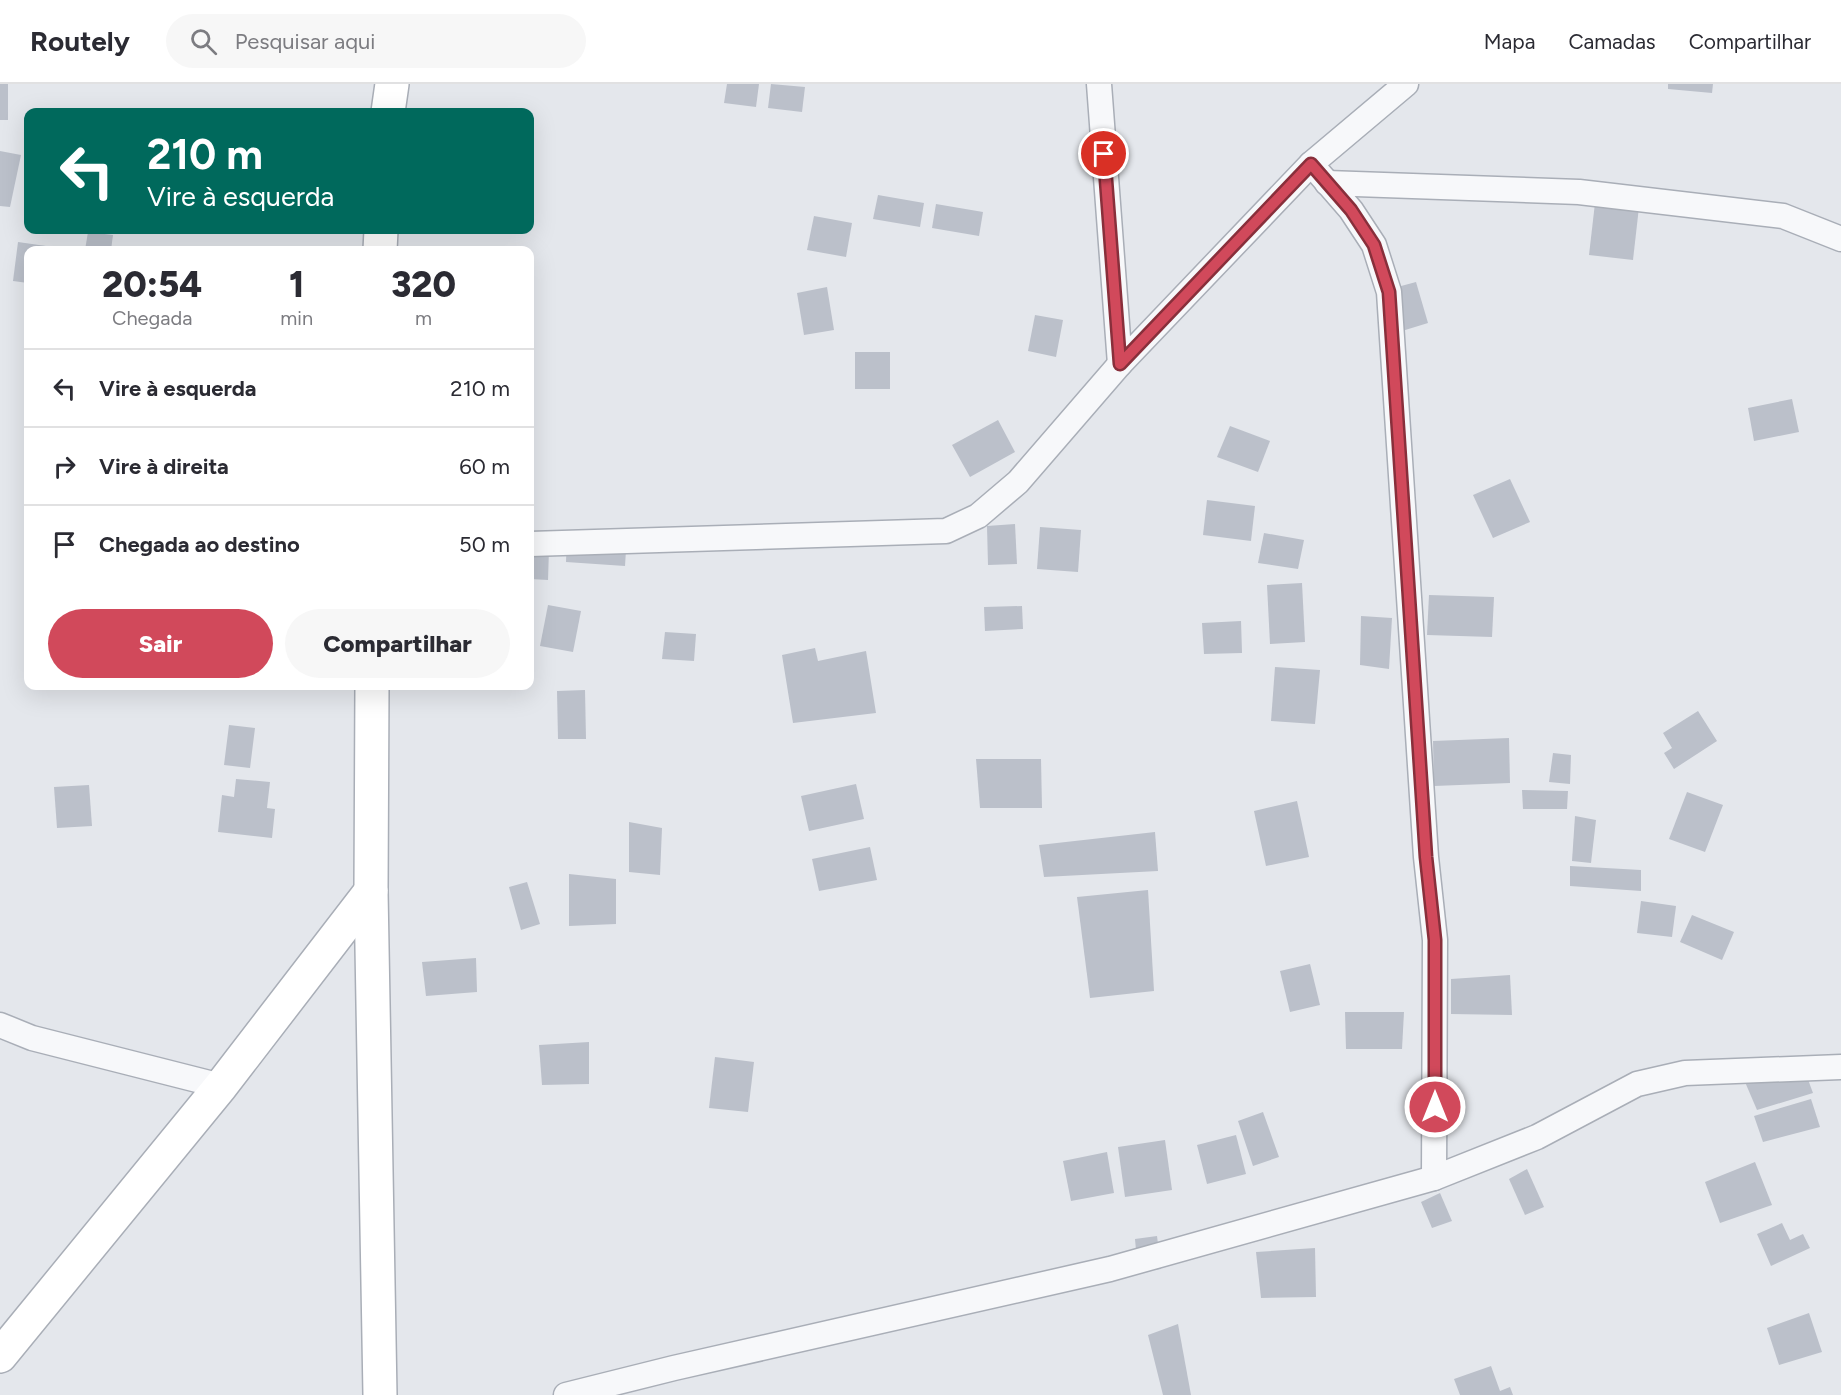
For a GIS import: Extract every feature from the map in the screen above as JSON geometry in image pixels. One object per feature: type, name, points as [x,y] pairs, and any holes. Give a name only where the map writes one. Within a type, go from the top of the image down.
[{"type":"street","points":[[389,108],[392,84]]},
{"type":"street","points":[[1099,84],[1120,364]]},
{"type":"street","points":[[534,544],[946,531],[978,516],[1018,482],[1120,364],[1311,164],[1406,84]]},
{"type":"street","points":[[1311,164],[1351,210],[1374,245],[1389,292],[1426,857],[1435,940],[1434,1178]]},
{"type":"street","points":[[1328,183],[1579,192],[1783,216],[1841,239]]},
{"type":"street","points":[[372,690],[371,891],[380,1395]]},
{"type":"street","points":[[0,1356],[221,1086],[371,891]]},
{"type":"street","points":[[0,1025],[32,1038],[221,1086]]},
{"type":"street","points":[[566,1395],[674,1368],[1110,1269],[1434,1178],[1537,1137],[1637,1084],[1685,1073],[1841,1067]]},
{"type":"building","points":[[0,84],[8,84],[8,120],[0,120]]},
{"type":"building","points":[[727,84],[759,84],[756,107],[724,103]]},
{"type":"building","points":[[771,84],[805,87],[802,112],[768,108]]},
{"type":"building","points":[[1668,84],[1713,84],[1712,93],[1668,89]]},
{"type":"building","points":[[0,151],[21,155],[10,207],[0,206]]},
{"type":"building","points":[[878,195],[924,203],[920,227],[873,219]]},
{"type":"building","points":[[1595,203],[1639,207],[1633,260],[1589,255]]},
{"type":"building","points":[[936,204],[983,212],[979,236],[932,228]]},
{"type":"building","points":[[814,216],[852,223],[846,257],[807,250]]},
{"type":"building","points":[[88,234],[113,235],[112,246],[86,246]]},
{"type":"building","points":[[18,242],[46,246],[24,246],[24,282],[13,281]]},
{"type":"building","points":[[1416,282],[1428,323],[1402,331],[1390,289]]},
{"type":"building","points":[[827,287],[834,330],[804,335],[797,293]]},
{"type":"building","points":[[1035,315],[1063,320],[1056,357],[1028,351]]},
{"type":"building","points":[[855,352],[890,352],[890,389],[855,389]]},
{"type":"building","points":[[1792,399],[1799,432],[1754,441],[1748,408]]},
{"type":"building","points":[[998,420],[1015,452],[970,477],[952,445]]},
{"type":"building","points":[[1230,426],[1270,441],[1258,472],[1217,457]]},
{"type":"building","points":[[1510,479],[1530,522],[1493,538],[1473,495]]},
{"type":"building","points":[[1207,500],[1255,506],[1251,541],[1203,535]]},
{"type":"building","points":[[1015,524],[1017,564],[988,565],[987,526]]},
{"type":"building","points":[[1040,527],[1081,530],[1078,572],[1037,569]]},
{"type":"building","points":[[1264,533],[1304,540],[1298,569],[1258,563]]},
{"type":"building","points":[[627,535],[625,566],[566,562],[567,536]]},
{"type":"building","points":[[549,548],[548,580],[534,579],[534,549]]},
{"type":"building","points":[[1302,583],[1305,642],[1270,644],[1267,585]]},
{"type":"building","points":[[1429,595],[1494,597],[1492,637],[1427,635]]},
{"type":"building","points":[[548,605],[581,611],[573,652],[540,646]]},
{"type":"building","points":[[1022,606],[1023,629],[985,631],[984,607]]},
{"type":"building","points":[[1361,616],[1392,618],[1389,669],[1360,665]]},
{"type":"building","points":[[1241,621],[1242,653],[1204,654],[1202,623]]},
{"type":"building","points":[[665,632],[696,634],[694,661],[662,659]]},
{"type":"building","points":[[815,648],[818,661],[866,651],[876,713],[793,723],[782,655]]},
{"type":"building","points":[[1275,667],[1320,670],[1315,724],[1271,721]]},
{"type":"building","points":[[585,690],[586,739],[558,739],[557,691]]},
{"type":"building","points":[[1698,711],[1717,741],[1674,769],[1664,753],[1672,748],[1663,733]]},
{"type":"building","points":[[229,725],[255,728],[250,768],[224,765]]},
{"type":"building","points":[[1509,738],[1510,783],[1434,786],[1433,741]]},
{"type":"building","points":[[1553,753],[1571,755],[1570,784],[1549,782]]},
{"type":"building","points":[[976,759],[1041,759],[1042,808],[980,808]]},
{"type":"building","points":[[236,779],[270,782],[267,808],[275,809],[272,838],[218,832],[222,795],[234,797]]},
{"type":"building","points":[[856,784],[864,819],[809,831],[801,796]]},
{"type":"building","points":[[89,785],[92,826],[57,828],[54,787]]},
{"type":"building","points":[[1522,790],[1568,791],[1567,809],[1523,809]]},
{"type":"building","points":[[1687,792],[1723,805],[1705,852],[1669,839]]},
{"type":"building","points":[[1297,801],[1309,857],[1266,866],[1254,811]]},
{"type":"building","points":[[1575,816],[1596,820],[1591,863],[1572,861]]},
{"type":"building","points":[[629,822],[662,828],[660,875],[629,872]]},
{"type":"building","points":[[1155,832],[1158,871],[1044,877],[1039,845]]},
{"type":"building","points":[[870,847],[877,880],[819,891],[812,859]]},
{"type":"building","points":[[1570,866],[1641,870],[1641,891],[1570,886]]},
{"type":"building","points":[[569,874],[616,879],[616,924],[569,926]]},
{"type":"building","points":[[527,882],[540,924],[521,930],[509,887]]},
{"type":"building","points":[[1148,890],[1154,991],[1090,998],[1077,897]]},
{"type":"building","points":[[1641,901],[1676,906],[1672,937],[1637,933]]},
{"type":"building","points":[[1692,915],[1734,932],[1722,960],[1680,942]]},
{"type":"building","points":[[476,958],[477,992],[426,996],[422,962]]},
{"type":"building","points":[[1310,964],[1320,1005],[1290,1012],[1280,971]]},
{"type":"building","points":[[1510,975],[1512,1015],[1451,1014],[1451,979]]},
{"type":"building","points":[[1345,1012],[1404,1012],[1402,1049],[1346,1049]]},
{"type":"building","points":[[589,1042],[589,1084],[542,1085],[539,1045]]},
{"type":"building","points":[[715,1057],[754,1062],[748,1112],[709,1108]]},
{"type":"building","points":[[1800,1058],[1813,1093],[1757,1110],[1745,1082]]},
{"type":"building","points":[[1811,1099],[1820,1127],[1763,1142],[1754,1116]]},
{"type":"building","points":[[1263,1112],[1279,1157],[1253,1166],[1238,1121]]},
{"type":"building","points":[[1236,1135],[1246,1174],[1207,1184],[1197,1145]]},
{"type":"building","points":[[1165,1140],[1172,1190],[1125,1197],[1118,1147]]},
{"type":"building","points":[[1107,1152],[1114,1193],[1071,1201],[1063,1161]]},
{"type":"building","points":[[1755,1162],[1772,1205],[1720,1223],[1705,1182]]},
{"type":"building","points":[[1527,1169],[1544,1207],[1525,1215],[1509,1179]]},
{"type":"building","points":[[1440,1193],[1452,1221],[1432,1228],[1421,1202]]},
{"type":"building","points":[[1782,1223],[1790,1240],[1803,1234],[1810,1248],[1771,1266],[1757,1234]]},
{"type":"building","points":[[1157,1236],[1161,1269],[1138,1272],[1135,1239]]},
{"type":"building","points":[[1315,1248],[1316,1297],[1261,1298],[1256,1252]]},
{"type":"building","points":[[1809,1313],[1822,1352],[1779,1365],[1767,1328]]},
{"type":"building","points":[[1178,1324],[1191,1395],[1163,1395],[1148,1335]]},
{"type":"building","points":[[1491,1366],[1500,1391],[1510,1387],[1513,1395],[1460,1395],[1454,1379]]},
{"type":"route","points":[[1104,154],[1120,364],[1311,164],[1351,210],[1374,245],[1389,292],[1426,857],[1435,940],[1435,1107]]}]
